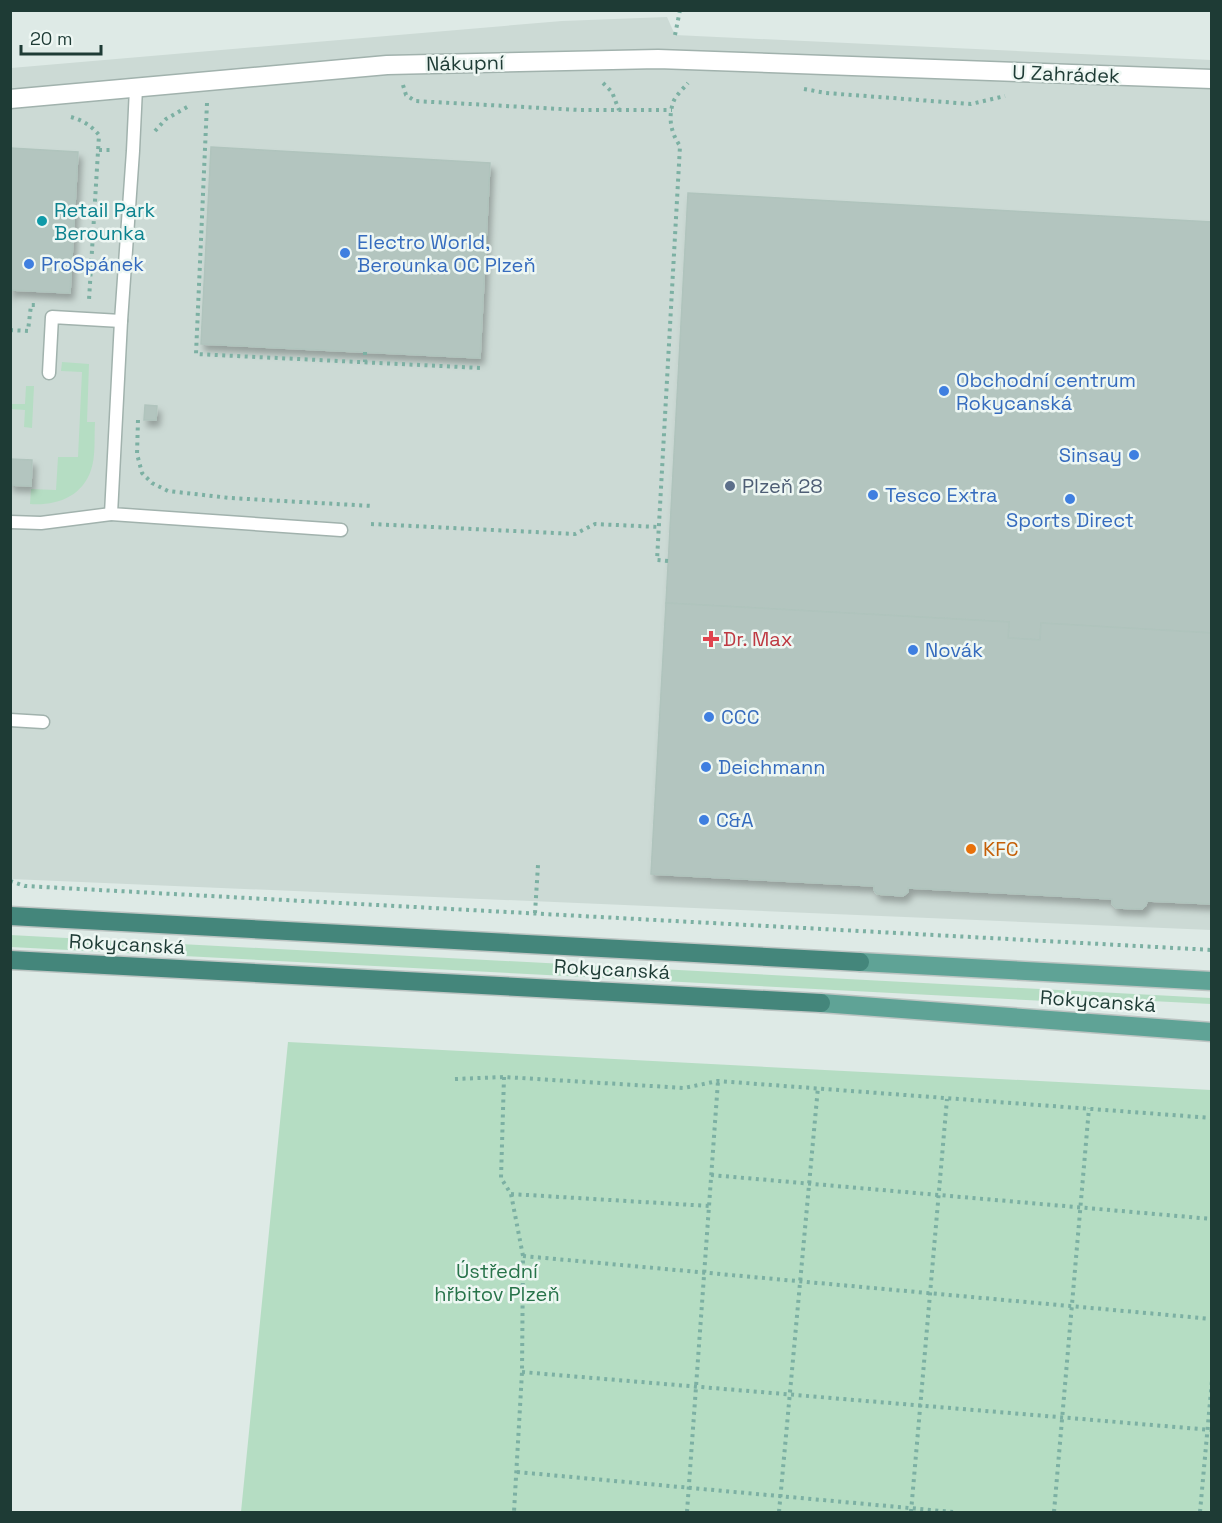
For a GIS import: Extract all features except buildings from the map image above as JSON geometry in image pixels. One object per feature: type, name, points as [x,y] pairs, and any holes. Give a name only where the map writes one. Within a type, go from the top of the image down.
[{"type":"highway","name":"Rokycanská","points":[[10,916],[860,962]]},
{"type":"highway","name":"Rokycanská","points":[[10,960],[821,1003]]},
{"type":"main road","name":"Rokycanská","points":[[860,962],[1212,981]]},
{"type":"main road","name":"Rokycanská","points":[[821,1003],[1212,1032]]},
{"type":"street","name":"Nákupní","points":[[10,99],[410,64],[658,59],[920,69]]},
{"type":"street","name":"U Zahrádek","points":[[920,69],[1212,79]]},
{"type":"lane","points":[[111,514],[136,88]]},
{"type":"lane","points":[[49,373],[52,317],[121,321]]},
{"type":"lane","points":[[10,522],[41,523],[111,514],[341,530]]},
{"type":"lane","points":[[10,720],[43,722]]},
{"type":"path","points":[[675,35],[680,10]]},
{"type":"path","points":[[668,561],[657,560],[680,146],[673,136],[670,122],[673,101],[693,78]]},
{"type":"path","points":[[599,79],[612,92],[619,110]]},
{"type":"path","points":[[414,83],[403,84],[406,95],[415,101],[619,110],[672,110]]},
{"type":"path","points":[[802,88],[826,93],[971,104],[1011,94]]},
{"type":"path","points":[[199,104],[207,102],[196,354],[481,368]]},
{"type":"path","points":[[153,137],[155,129],[166,119],[191,105]]},
{"type":"path","points":[[62,115],[79,119],[99,135],[89,307]]},
{"type":"path","points":[[10,330],[28,331],[31,305],[42,305]]},
{"type":"path","points":[[365,352],[365,362]]},
{"type":"path","points":[[138,412],[137,453],[142,473],[152,483],[168,490],[230,498],[372,506]]},
{"type":"path","points":[[371,524],[575,534],[594,524],[659,527]]},
{"type":"path","points":[[535,913],[538,865]]},
{"type":"path","points":[[10,881],[25,886],[1212,950]]},
{"type":"path","points":[[504,1077],[501,1178],[511,1194],[523,1256],[522,1372],[514,1512]]},
{"type":"path","points":[[455,1079],[504,1077],[684,1088],[718,1081],[1212,1118]]},
{"type":"path","points":[[687,1512],[718,1081]]},
{"type":"path","points":[[779,1512],[818,1087]]},
{"type":"path","points":[[911,1510],[947,1099]]},
{"type":"path","points":[[1054,1512],[1089,1108]]},
{"type":"path","points":[[711,1175],[1212,1219]]},
{"type":"path","points":[[511,1194],[709,1206]]},
{"type":"path","points":[[523,1256],[1212,1319]]},
{"type":"path","points":[[522,1372],[1209,1430]]},
{"type":"path","points":[[1200,1512],[1212,1380]]},
{"type":"path","points":[[518,1472],[911,1510],[953,1512]]},
{"type":"shaded area","points":[[667,17],[675,35],[1211,60],[1211,930],[11,879],[11,68],[562,21]]},
{"type":"green space","points":[[62,362],[89,364],[87,422],[95,422],[93,465],[81,487],[67,498],[49,503],[30,504],[31,489],[56,490],[58,457],[78,457],[82,372],[61,371]]},
{"type":"green space","points":[[26,386],[34,386],[32,428],[24,427],[25,410],[11,409],[11,404],[25,404]]},
{"type":"green space","points":[[10,935],[1211,998],[1211,1004],[1131,1000],[1046,1001],[11,947]]},
{"type":"green space","name":"Ústřední hřbitov Plzeň","points":[[288,1042],[1211,1090],[1211,1512],[241,1512]]},
{"type":"place","name":"Retail Park Berounka","points":[[42,221]]},
{"type":"place","name":"Electro World, Berounka OC Plzeň","points":[[345,253]]},
{"type":"place","name":"ProSpánek","points":[[29,264]]},
{"type":"place","name":"Obchodní centrum Rokycanská","points":[[944,391]]},
{"type":"place","name":"Sinsay","points":[[1134,455]]},
{"type":"place","name":"Plzeň 28","points":[[730,486]]},
{"type":"place","name":"Tesco Extra","points":[[873,495]]},
{"type":"place","name":"Sports Direct","points":[[1070,499]]},
{"type":"place","name":"Dr. Max","points":[[711,639]]},
{"type":"place","name":"Novák","points":[[913,650]]},
{"type":"place","name":"CCC","points":[[709,717]]},
{"type":"place","name":"Deichmann","points":[[706,767]]},
{"type":"place","name":"C&A","points":[[704,820]]},
{"type":"place","name":"KFC","points":[[971,849]]}]
